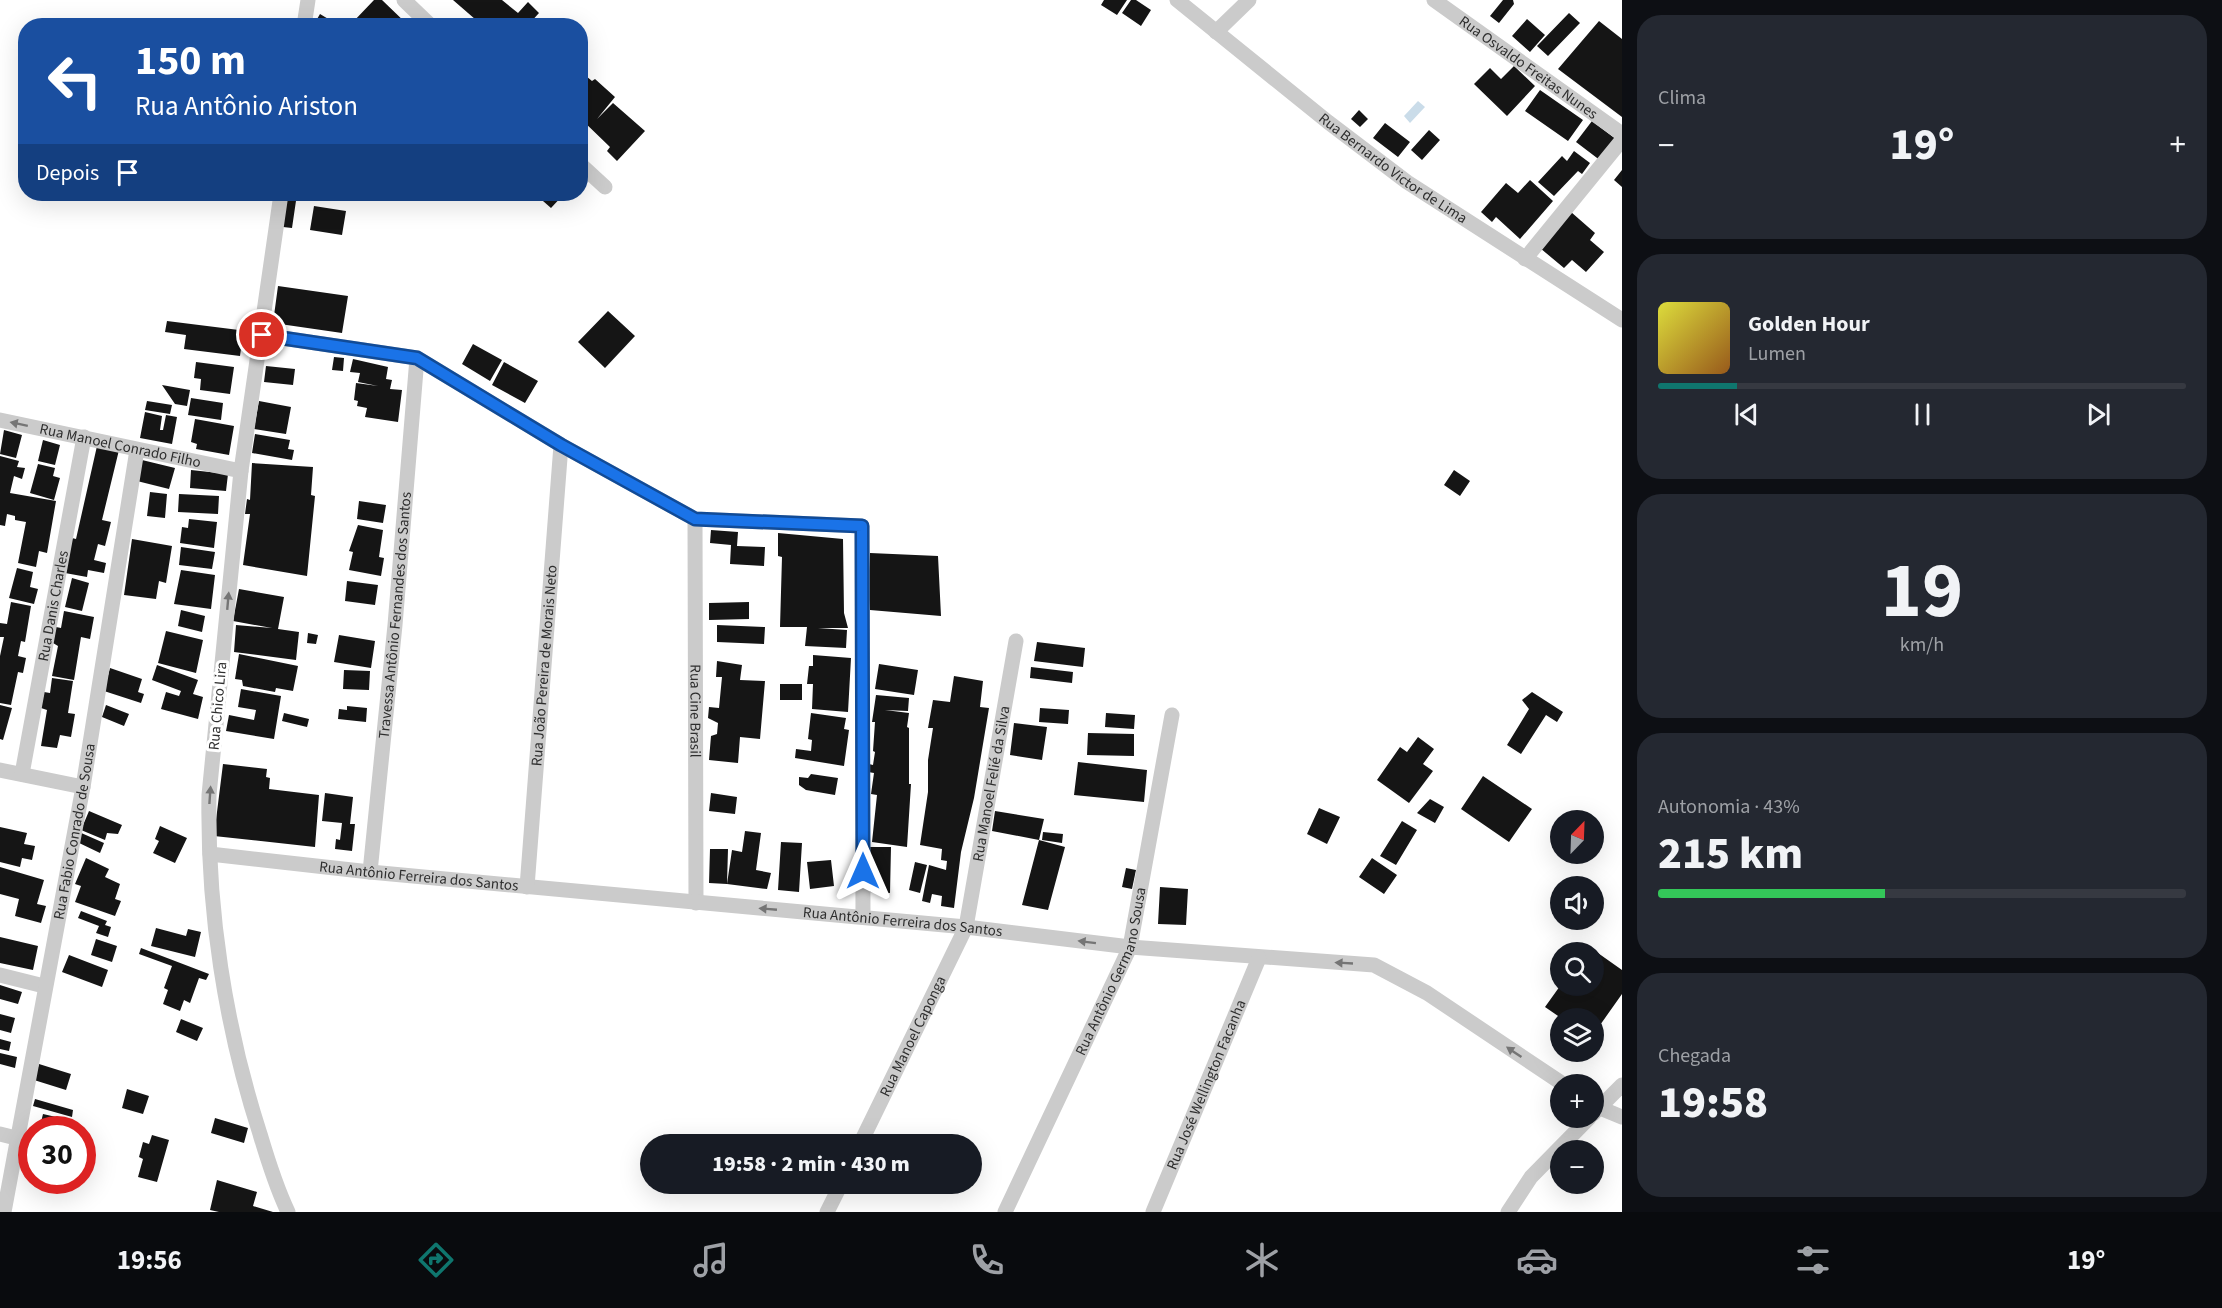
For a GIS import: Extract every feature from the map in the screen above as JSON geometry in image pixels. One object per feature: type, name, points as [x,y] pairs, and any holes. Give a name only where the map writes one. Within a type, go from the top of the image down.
[{"type":"street","points":[[305,18],[308,0]]},
{"type":"street","points":[[404,0],[423,18]]},
{"type":"street","name":"Rua Bernardo Victor de Lima","points":[[1177,0],[1407,182],[1622,320]]},
{"type":"street","points":[[1216,32],[1249,0]]},
{"type":"street","name":"Rua Osvaldo Freitas Nunes","points":[[1434,0],[1622,134]]},
{"type":"street","points":[[1525,259],[1622,140]]},
{"type":"street","points":[[588,171],[605,187]]},
{"type":"street","name":"Rua Chico Lira","points":[[280,201],[241,471],[209,795],[210,854],[217,934],[234,1039],[248,1098],[288,1212]]},
{"type":"street","points":[[262,335],[417,358],[561,445],[695,519],[862,526],[863,917]]},
{"type":"street","name":"Travessa Antônio Fernandes dos Santos","points":[[370,872],[395,625],[417,358]]},
{"type":"street","name":"Rua Manoel Conrado Filho","points":[[0,420],[241,471]]},
{"type":"street","name":"Rua Danis Charles","points":[[22,774],[84,437]]},
{"type":"street","name":"Rua João Pereira de Morais Neto","points":[[527,887],[561,445]]},
{"type":"street","name":"Rua Fabio Conrado de Sousa","points":[[4,1212],[44,986],[83,787],[138,450]]},
{"type":"street","name":"Rua Cine Brasil","points":[[695,519],[696,903]]},
{"type":"street","name":"Rua Manoel Felié da Silva","points":[[966,927],[1016,640]]},
{"type":"street","name":"Rua Antônio Germano Sousa","points":[[1005,1212],[1130,947],[1172,715]]},
{"type":"street","points":[[0,770],[83,787]]},
{"type":"street","name":"Rua Antônio Ferreira dos Santos","points":[[210,854],[370,872],[966,927],[1130,947],[1358,964],[1388,971],[1427,993],[1550,1075]]},
{"type":"street","name":"Rua Manoel Caponga","points":[[865,1134],[966,927]]},
{"type":"street","name":"Rua José Wellington Facanha","points":[[1153,1212],[1259,958]]},
{"type":"street","points":[[0,975],[44,986]]},
{"type":"street","points":[[1604,1101],[1622,1084]]},
{"type":"street","points":[[1604,1113],[1622,1117]]},
{"type":"street","points":[[1508,1212],[1531,1177],[1577,1128]]},
{"type":"street","points":[[0,1134],[16,1138]]},
{"type":"street","points":[[827,1212],[836,1194]]},
{"type":"water","points":[[1418,101],[1425,107],[1410,123],[1404,116]]},
{"type":"building","points":[[374,0],[382,0],[401,18],[357,18]]},
{"type":"building","points":[[453,0],[502,0],[518,13],[528,2],[539,13],[534,18],[474,18]]},
{"type":"building","points":[[1104,0],[1127,0],[1117,15],[1101,5]]},
{"type":"building","points":[[1131,0],[1136,0],[1151,10],[1141,26],[1122,13]]},
{"type":"building","points":[[1503,0],[1513,0],[1514,4],[1499,23],[1490,16]]},
{"type":"building","points":[[1569,13],[1580,23],[1548,56],[1537,46]]},
{"type":"building","points":[[1527,19],[1545,35],[1530,52],[1512,36]]},
{"type":"building","points":[[1599,21],[1622,39],[1622,117],[1558,69]]},
{"type":"building","points":[[1514,66],[1535,86],[1507,116],[1474,84],[1490,68],[1501,79]]},
{"type":"building","points":[[588,78],[592,81],[595,79],[615,97],[597,119],[613,103],[645,131],[617,161],[607,151],[610,147],[588,126]]},
{"type":"building","points":[[1540,90],[1583,120],[1568,141],[1525,111]]},
{"type":"building","points":[[1359,110],[1368,119],[1360,127],[1351,119]]},
{"type":"building","points":[[1592,121],[1617,140],[1601,161],[1576,142]]},
{"type":"building","points":[[1385,123],[1410,142],[1398,157],[1373,138]]},
{"type":"building","points":[[1429,130],[1440,140],[1422,160],[1411,150]]},
{"type":"building","points":[[1574,151],[1590,163],[1582,174],[1578,171],[1554,196],[1538,182],[1562,156],[1567,161]]},
{"type":"building","points":[[1622,170],[1622,187],[1614,180]]},
{"type":"building","points":[[1530,180],[1553,201],[1520,239],[1496,217],[1492,222],[1481,212],[1506,183],[1518,193]]},
{"type":"building","points":[[286,201],[296,201],[292,228],[283,227]]},
{"type":"building","points":[[543,201],[558,201],[551,208]]},
{"type":"building","points":[[314,206],[346,211],[342,235],[310,230]]},
{"type":"building","points":[[1571,212],[1595,233],[1590,240],[1604,252],[1586,272],[1572,260],[1564,268],[1540,248]]},
{"type":"building","points":[[278,286],[348,296],[342,333],[273,323]]},
{"type":"building","points":[[608,311],[635,336],[605,368],[578,342]]},
{"type":"building","points":[[167,321],[247,331],[246,343],[242,342],[240,356],[184,349],[186,335],[165,332]]},
{"type":"building","points":[[473,344],[502,360],[490,381],[462,364]]},
{"type":"building","points":[[334,357],[344,358],[343,371],[332,370]]},
{"type":"building","points":[[353,359],[388,367],[386,379],[392,380],[390,389],[402,390],[398,422],[365,417],[367,408],[357,406],[358,401],[354,400],[356,383],[378,386],[358,382],[360,373],[350,372]]},
{"type":"building","points":[[196,362],[234,367],[230,394],[200,390],[201,379],[194,378]]},
{"type":"building","points":[[504,362],[538,381],[525,403],[492,385]]},
{"type":"building","points":[[266,366],[295,369],[293,385],[264,382]]},
{"type":"building","points":[[162,385],[190,390],[187,406],[175,404]]},
{"type":"building","points":[[191,398],[223,403],[221,420],[188,415]]},
{"type":"building","points":[[147,401],[172,405],[170,414],[145,410]]},
{"type":"building","points":[[259,401],[291,407],[286,434],[254,429]]},
{"type":"building","points":[[145,412],[162,416],[160,430],[163,430],[166,415],[177,417],[172,444],[140,438]]},
{"type":"building","points":[[195,419],[234,426],[229,455],[196,449],[197,444],[191,442]]},
{"type":"building","points":[[4,430],[22,435],[16,458],[0,454]]},
{"type":"building","points":[[255,434],[290,440],[288,449],[294,450],[292,460],[252,453]]},
{"type":"building","points":[[43,440],[60,445],[55,465],[38,461]]},
{"type":"building","points":[[97,446],[119,450],[102,520],[111,522],[105,546],[98,544],[94,560],[106,563],[104,573],[88,570],[87,577],[65,573],[72,538],[76,539]]},
{"type":"building","points":[[0,456],[19,461],[17,467],[25,468],[22,479],[14,476],[10,493],[56,501],[47,553],[39,551],[36,567],[18,563],[26,522],[15,520],[15,516],[7,514],[5,526],[0,525]]},
{"type":"building","points":[[142,460],[175,468],[169,489],[137,481]]},
{"type":"building","points":[[252,463],[313,467],[311,495],[315,496],[307,576],[243,565],[250,514],[245,514],[247,499],[250,500]]},
{"type":"building","points":[[38,464],[55,468],[53,476],[60,478],[54,500],[30,493]]},
{"type":"building","points":[[191,470],[228,474],[226,491],[190,488]]},
{"type":"building","points":[[1454,470],[1470,481],[1460,496],[1444,485]]},
{"type":"building","points":[[150,492],[167,494],[165,518],[147,516]]},
{"type":"building","points":[[179,494],[219,496],[218,514],[178,512]]},
{"type":"building","points":[[359,501],[386,505],[383,523],[357,519]]},
{"type":"building","points":[[189,519],[217,522],[214,548],[180,543],[182,527],[188,528]]},
{"type":"building","points":[[358,525],[383,530],[379,557],[384,558],[381,576],[349,570],[353,552],[349,551]]},
{"type":"building","points":[[711,530],[738,532],[737,546],[765,547],[764,566],[730,564],[731,545],[710,543]]},
{"type":"building","points":[[778,533],[843,539],[844,613],[848,628],[818,628],[847,630],[846,648],[805,646],[807,627],[780,627],[782,557],[778,556]]},
{"type":"building","points":[[132,539],[172,546],[166,583],[159,581],[156,599],[124,595]]},
{"type":"building","points":[[181,547],[215,552],[212,569],[179,565]]},
{"type":"building","points":[[870,553],[938,556],[941,616],[870,610],[868,589]]},
{"type":"building","points":[[17,568],[33,572],[30,587],[38,589],[34,604],[9,598]]},
{"type":"building","points":[[181,570],[215,575],[211,609],[174,604]]},
{"type":"building","points":[[72,578],[89,583],[82,611],[65,607]]},
{"type":"building","points":[[347,581],[378,585],[375,605],[345,601]]},
{"type":"building","points":[[239,589],[284,597],[278,629],[299,632],[296,660],[234,652],[236,625],[272,628],[233,621]]},
{"type":"building","points":[[11,602],[31,606],[25,642],[21,641],[18,656],[26,658],[23,673],[18,672],[11,705],[0,703],[0,656],[4,637],[0,637],[0,623],[7,624]]},
{"type":"building","points":[[749,602],[749,619],[709,620],[709,603]]},
{"type":"building","points":[[181,610],[205,616],[202,632],[178,626]]},
{"type":"building","points":[[64,611],[94,617],[90,639],[81,637],[74,680],[52,676],[58,646],[53,643],[56,627],[61,628]]},
{"type":"building","points":[[717,625],[765,627],[764,644],[717,642]]},
{"type":"building","points":[[166,631],[203,640],[196,673],[158,663]]},
{"type":"building","points":[[308,633],[318,635],[316,644],[307,643]]},
{"type":"building","points":[[339,635],[375,641],[371,668],[334,662]]},
{"type":"building","points":[[1037,642],[1085,648],[1083,667],[1034,661]]},
{"type":"building","points":[[239,654],[298,666],[293,691],[276,688],[275,692],[243,686],[242,680],[235,679]]},
{"type":"building","points":[[813,655],[851,658],[848,712],[812,709],[813,684],[807,684],[809,666],[813,666]]},
{"type":"building","points":[[717,661],[742,665],[740,680],[765,681],[760,739],[740,737],[738,763],[709,760],[711,736],[717,734],[718,723],[708,718],[709,707],[719,708],[722,677],[716,677]]},
{"type":"building","points":[[879,664],[918,670],[914,695],[875,689]]},
{"type":"building","points":[[157,665],[198,680],[193,694],[203,697],[198,719],[161,709],[166,692],[179,696],[181,691],[152,680]]},
{"type":"building","points":[[1031,667],[1073,672],[1072,683],[1030,678]]},
{"type":"building","points":[[110,668],[142,679],[138,692],[144,694],[141,703],[104,691]]},
{"type":"building","points":[[344,670],[370,671],[369,690],[343,689]]},
{"type":"building","points":[[954,676],[983,681],[980,707],[989,708],[974,798],[961,852],[954,908],[941,906],[942,896],[932,894],[930,903],[922,901],[929,865],[946,870],[947,861],[941,860],[942,849],[920,845],[928,792],[928,760],[933,728],[928,728],[933,700],[950,702]]},
{"type":"building","points":[[52,678],[73,681],[68,713],[75,714],[71,737],[60,735],[57,748],[41,746],[47,710],[41,708],[44,692],[50,693]]},
{"type":"building","points":[[780,684],[802,684],[802,700],[780,700]]},
{"type":"building","points":[[241,689],[281,696],[274,739],[226,731],[229,715],[254,720],[256,710],[238,707]]},
{"type":"building","points":[[1532,692],[1563,712],[1557,722],[1546,715],[1521,754],[1507,745],[1529,709],[1522,700]]},
{"type":"building","points":[[876,695],[909,698],[908,711],[885,710],[909,713],[907,727],[909,728],[909,784],[911,784],[907,847],[872,842],[877,795],[871,794],[874,773],[868,772],[869,764],[873,765],[875,752],[873,751],[875,722],[872,722]]},
{"type":"building","points":[[0,705],[12,708],[3,740],[0,739]]},
{"type":"building","points":[[106,705],[129,714],[124,726],[102,717]]},
{"type":"building","points":[[347,706],[367,708],[366,722],[338,719],[339,709],[347,710]]},
{"type":"building","points":[[1040,708],[1069,710],[1068,724],[1039,722]]},
{"type":"building","points":[[284,713],[309,719],[307,727],[282,721]]},
{"type":"building","points":[[811,713],[846,718],[844,729],[849,730],[844,766],[795,758],[796,749],[811,751],[812,740],[808,739]]},
{"type":"building","points":[[1106,713],[1135,715],[1134,729],[1105,727]]},
{"type":"building","points":[[1014,723],[1047,727],[1042,760],[1010,755]]},
{"type":"building","points":[[1088,733],[1134,734],[1134,756],[1087,755]]},
{"type":"building","points":[[1418,737],[1434,749],[1423,764],[1433,771],[1409,803],[1377,780],[1400,747],[1407,752]]},
{"type":"building","points":[[1078,762],[1147,770],[1144,802],[1074,795]]},
{"type":"building","points":[[223,764],[267,769],[266,777],[270,778],[269,789],[319,795],[315,847],[214,836]]},
{"type":"building","points":[[811,774],[838,778],[835,795],[806,790],[799,785],[799,777],[808,778]]},
{"type":"building","points":[[1483,776],[1532,809],[1509,842],[1461,809]]},
{"type":"building","points":[[325,793],[353,797],[350,824],[355,824],[352,851],[335,849],[336,839],[340,840],[342,823],[322,821]]},
{"type":"building","points":[[711,793],[737,797],[735,814],[709,811]]},
{"type":"building","points":[[1430,799],[1444,807],[1435,823],[1417,813]]},
{"type":"building","points":[[1319,808],[1340,817],[1327,844],[1307,834]]},
{"type":"building","points":[[89,811],[122,825],[118,834],[107,833],[105,840],[81,830]]},
{"type":"building","points":[[995,811],[1044,819],[1039,840],[992,831]]},
{"type":"building","points":[[1402,821],[1417,830],[1396,865],[1380,856]]},
{"type":"building","points":[[160,826],[187,838],[175,863],[153,853],[159,841],[155,839]]},
{"type":"building","points":[[0,827],[27,833],[24,844],[35,846],[32,860],[22,858],[20,867],[0,862]]},
{"type":"building","points":[[745,831],[761,833],[756,870],[771,873],[767,889],[727,884],[732,850],[742,852]]},
{"type":"building","points":[[79,832],[104,843],[100,853],[75,841]]},
{"type":"building","points":[[1043,832],[1063,834],[1062,843],[1042,840]]},
{"type":"building","points":[[1039,840],[1065,847],[1048,910],[1022,905]]},
{"type":"building","points":[[781,842],[802,843],[799,892],[778,890]]},
{"type":"building","points":[[869,847],[891,847],[890,893],[869,892]]},
{"type":"building","points":[[710,849],[728,849],[727,884],[709,883]]},
{"type":"building","points":[[86,858],[109,869],[105,877],[120,884],[115,899],[121,901],[115,916],[75,902],[81,886],[75,884]]},
{"type":"building","points":[[1372,858],[1397,875],[1384,894],[1359,877]]},
{"type":"building","points":[[831,860],[834,886],[810,889],[807,862]]},
{"type":"building","points":[[915,862],[927,865],[920,893],[909,890]]},
{"type":"building","points":[[0,867],[44,880],[37,904],[46,906],[41,923],[15,916],[19,899],[0,894]]},
{"type":"building","points":[[1126,868],[1136,870],[1132,889],[1122,887]]},
{"type":"building","points":[[1160,887],[1188,889],[1186,925],[1158,924]]},
{"type":"building","points":[[81,911],[107,921],[105,925],[111,927],[108,937],[96,933],[99,926],[78,918]]},
{"type":"building","points":[[156,928],[186,936],[188,929],[201,932],[195,957],[151,946]]},
{"type":"building","points":[[0,937],[38,946],[33,970],[0,963]]},
{"type":"building","points":[[96,939],[117,946],[112,962],[91,955]]},
{"type":"building","points":[[141,948],[209,974],[206,980],[199,978],[190,1003],[184,1000],[180,1011],[163,1004],[168,990],[164,988],[172,966],[139,954]]},
{"type":"building","points":[[69,955],[108,970],[102,987],[62,972]]},
{"type":"building","points":[[1604,957],[1622,970],[1622,994],[1604,1019],[1604,1008],[1550,1008],[1550,1010],[1545,1007],[1553,996],[1604,996]]},
{"type":"building","points":[[0,985],[22,992],[18,1004],[0,999]]},
{"type":"building","points":[[0,1014],[15,1018],[11,1033],[0,1030]]},
{"type":"building","points":[[181,1019],[203,1028],[197,1041],[176,1032]]},
{"type":"building","points":[[0,1039],[11,1042],[9,1051],[0,1049]]},
{"type":"building","points":[[0,1053],[17,1057],[15,1068],[0,1064]]},
{"type":"building","points":[[39,1064],[71,1074],[66,1090],[34,1080]]},
{"type":"building","points":[[127,1089],[149,1096],[143,1114],[122,1108]]},
{"type":"building","points":[[35,1099],[73,1110],[72,1116],[68,1116],[33,1106]]},
{"type":"building","points":[[215,1118],[248,1128],[244,1143],[211,1133]]},
{"type":"building","points":[[152,1135],[169,1140],[157,1182],[138,1177],[143,1159],[139,1157],[143,1142],[149,1144]]},
{"type":"building","points":[[217,1180],[257,1192],[253,1206],[273,1212],[210,1210]]},
{"type":"route","points":[[262,335],[417,358],[561,445],[695,519],[862,526],[863,871]]}]
